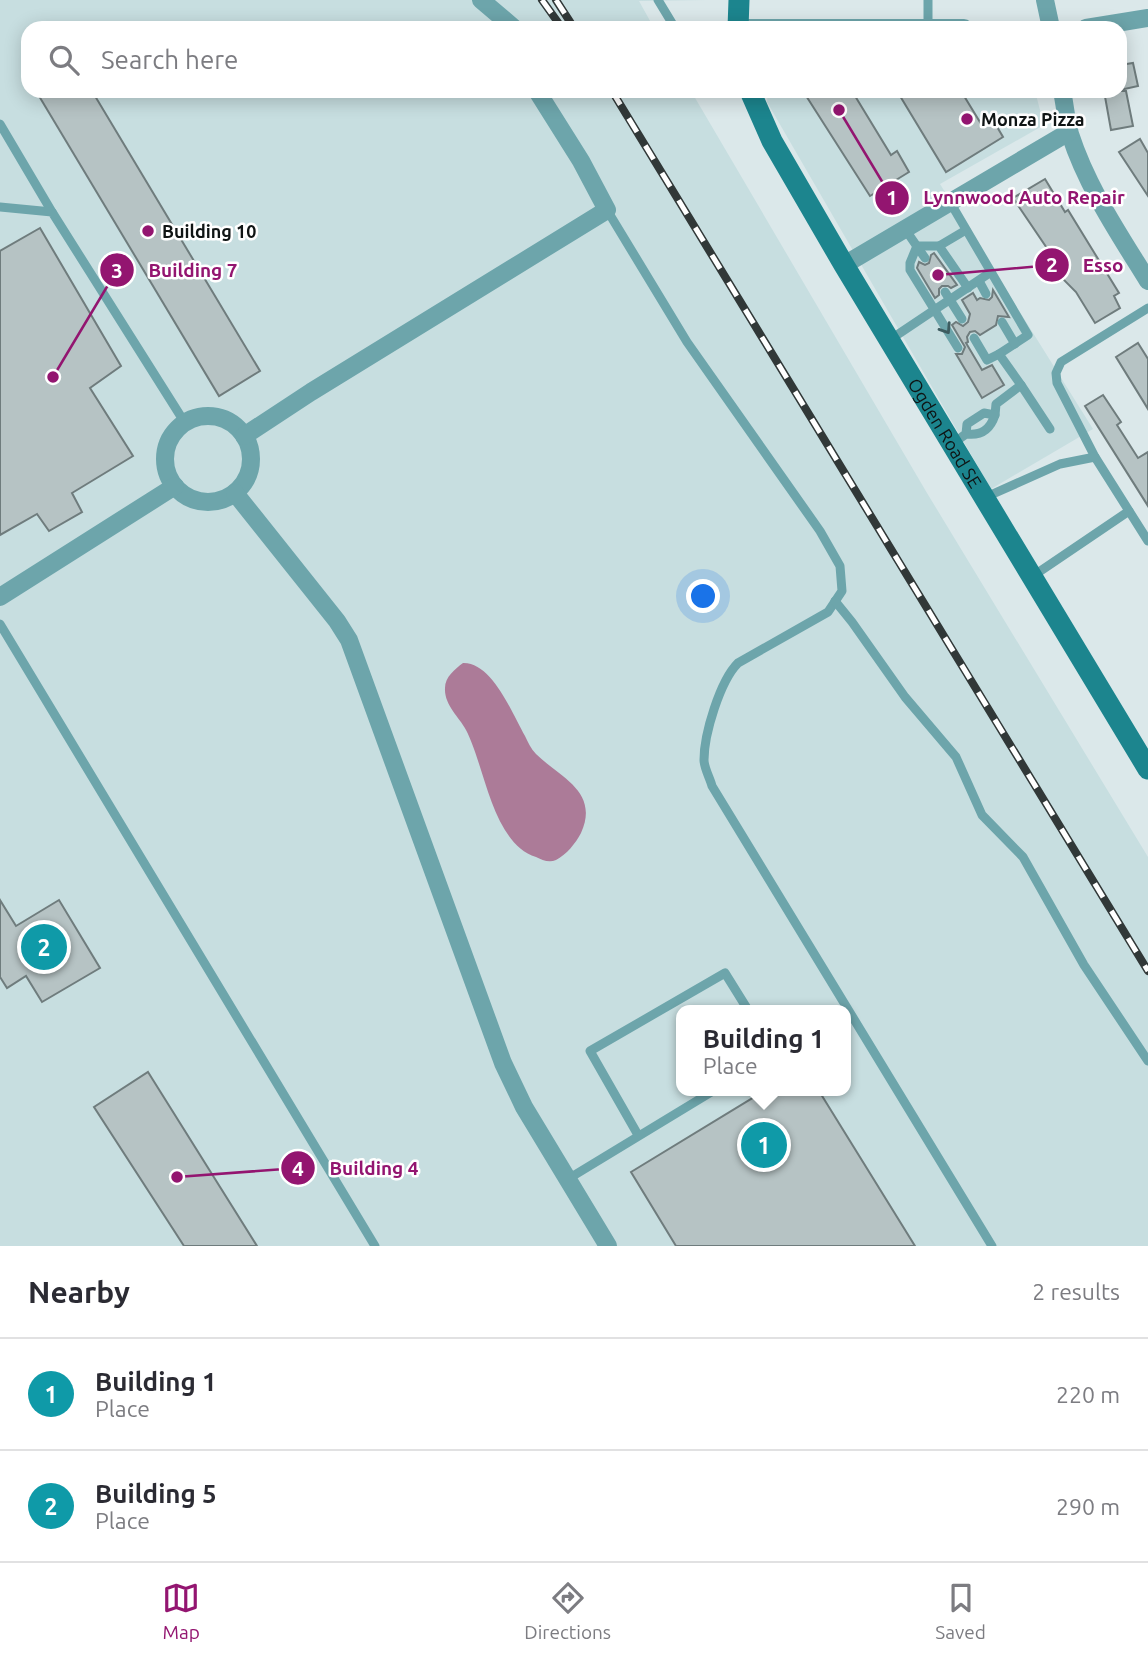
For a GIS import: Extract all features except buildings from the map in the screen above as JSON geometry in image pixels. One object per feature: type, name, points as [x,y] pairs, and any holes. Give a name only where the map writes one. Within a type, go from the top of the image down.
[{"type":"street","points":[[481,0],[506,21]]},
{"type":"street","points":[[736,21],[738,0]]},
{"type":"street","points":[[1045,0],[1050,21]]},
{"type":"street","points":[[1127,21],[1148,18]]},
{"type":"street","points":[[244,436],[607,210],[581,161],[541,98]]},
{"type":"street","name":"Ogden Road SE","points":[[753,98],[772,141],[844,265],[889,340],[959,439],[984,498],[1148,769]]},
{"type":"street","points":[[1063,98],[1069,132],[1083,167],[1105,210],[1148,281]]},
{"type":"street","points":[[844,265],[1069,132]]},
{"type":"street","points":[[199,417],[214,417],[228,421],[244,436],[251,457],[250,472],[235,493],[220,501],[193,500],[175,486],[166,471],[168,444],[175,432],[185,423],[199,417]]},
{"type":"street","points":[[0,597],[175,486]]},
{"type":"street","points":[[235,493],[337,621],[349,640],[503,1063],[524,1107],[608,1246]]},
{"type":"lane","points":[[658,0],[671,21]]},
{"type":"lane","points":[[928,0],[928,21]]},
{"type":"lane","points":[[0,124],[185,423]]},
{"type":"lane","points":[[950,202],[1028,335],[987,359],[974,338]]},
{"type":"lane","points":[[1,208],[52,212]]},
{"type":"lane","points":[[607,210],[687,342],[820,531],[840,566],[842,591],[828,612],[738,663],[728,673],[711,720],[704,762],[712,786],[844,1005]]},
{"type":"lane","points":[[905,229],[925,258]]},
{"type":"lane","points":[[917,246],[939,246],[966,230]]},
{"type":"lane","points":[[917,246],[910,263],[911,270],[958,348]]},
{"type":"lane","points":[[939,246],[968,288]]},
{"type":"lane","points":[[889,340],[934,311],[948,296],[968,288],[991,272]]},
{"type":"lane","points":[[979,281],[986,294]]},
{"type":"lane","points":[[948,296],[962,319]]},
{"type":"lane","points":[[1148,308],[1061,362],[1056,373],[1057,383],[1095,457],[1148,541]]},
{"type":"lane","points":[[1002,322],[1015,344]]},
{"type":"lane","points":[[999,354],[1050,429]]},
{"type":"lane","points":[[996,404],[1021,385]]},
{"type":"lane","points":[[959,439],[976,436],[991,427],[996,404],[989,394]]},
{"type":"lane","points":[[959,439],[967,424],[984,413],[995,415]]},
{"type":"lane","points":[[984,498],[1060,464],[1095,457]]},
{"type":"lane","points":[[1032,577],[1129,511]]},
{"type":"lane","points":[[835,601],[905,697],[956,757],[982,815],[1024,857],[1083,965],[1148,1061]]},
{"type":"lane","points":[[0,624],[375,1246]]},
{"type":"lane","points":[[638,1135],[590,1051],[725,973],[745,1005]]},
{"type":"lane","points":[[851,1017],[992,1246]]},
{"type":"lane","points":[[568,1179],[704,1096]]},
{"type":"shaded area","points":[[0,0],[706,0],[639,1],[650,21],[21,21],[21,98],[695,98],[927,493],[1148,857],[1148,1246],[0,1246]]},
{"type":"shaded area","points":[[767,98],[1037,98],[1044,125],[940,184],[1093,429],[991,489],[767,102]]},
{"type":"shaded area","points":[[463,663],[473,665],[492,680],[534,752],[574,786],[581,796],[585,806],[585,818],[581,833],[570,848],[556,860],[543,860],[521,849],[500,820],[473,745],[445,694],[445,684],[449,677]]},
{"type":"railway","points":[[542,0],[557,21]]},
{"type":"railway","points":[[556,0],[570,21]]},
{"type":"railway","points":[[616,98],[1148,971]]},
{"type":"place","name":"Lynnwood Auto Repair","points":[[839,110]]},
{"type":"place","name":"Monza Pizza","points":[[967,119]]},
{"type":"place","name":"Building 10","points":[[148,231]]},
{"type":"place","name":"Esso","points":[[938,275]]},
{"type":"place","name":"Building 7","points":[[53,377]]},
{"type":"place","name":"Building 5","points":[[44,947]]},
{"type":"place","name":"Building 1","points":[[764,1145]]},
{"type":"place","name":"Building 4","points":[[177,1177]]}]
